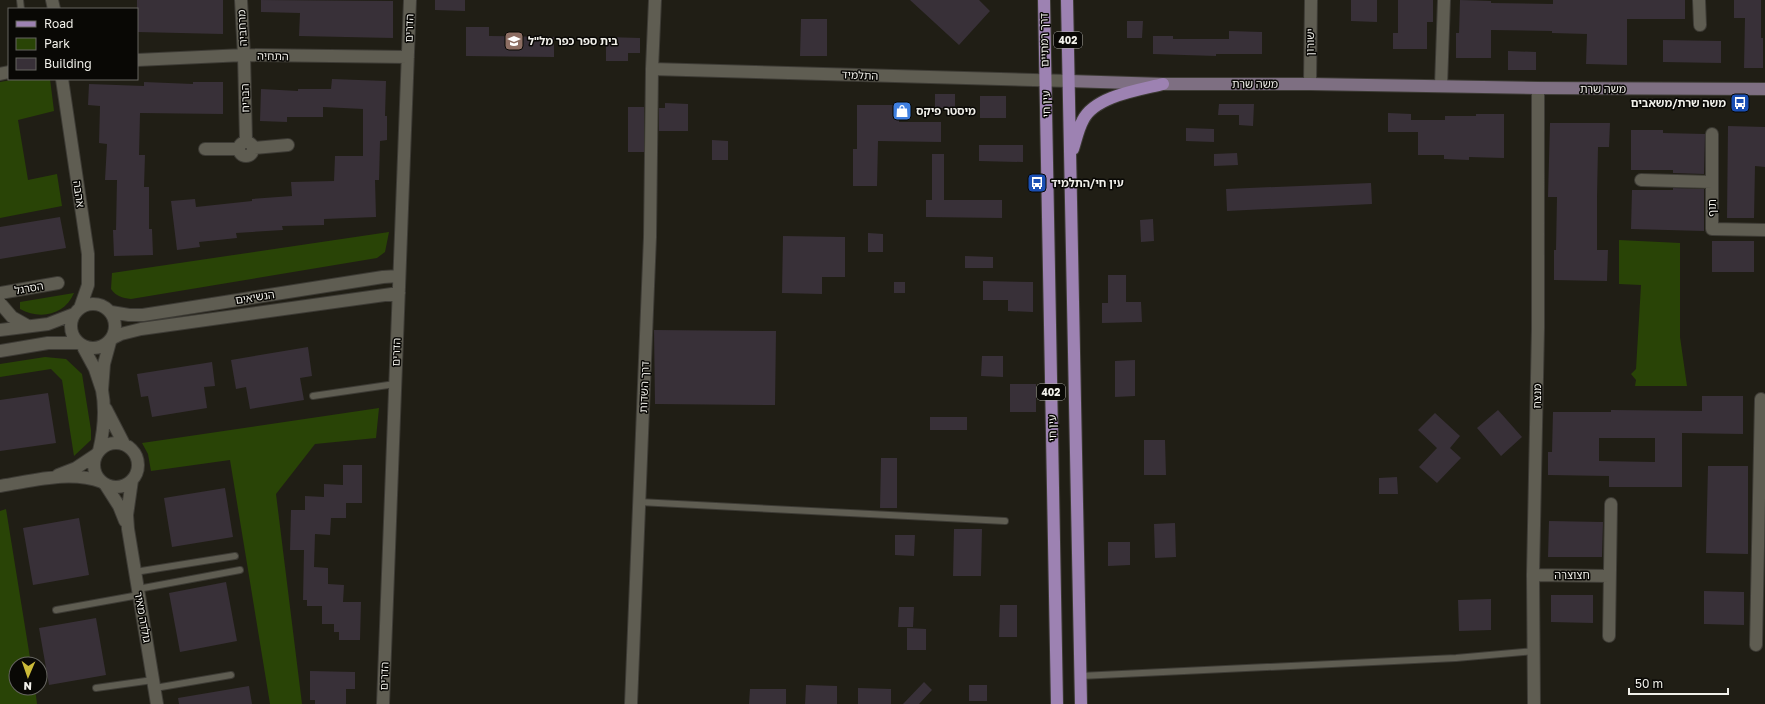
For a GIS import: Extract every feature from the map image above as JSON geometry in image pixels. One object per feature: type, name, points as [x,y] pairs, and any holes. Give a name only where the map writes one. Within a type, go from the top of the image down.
[{"type":"main road","name":"דרך רמתיים","points":[[1044,0],[1045,80]]},
{"type":"main road","name":"402","points":[[1067,0],[1081,704]]},
{"type":"main road","name":"עין חי","points":[[1045,80],[1057,704]]},
{"type":"main road","points":[[1070,158],[1083,119],[1100,102],[1123,94],[1163,84]]},
{"type":"street","name":"מרחביה","points":[[241,0],[244,55]]},
{"type":"street","name":"הדרים","points":[[383,704],[410,0]]},
{"type":"street","name":"דרך השדות","points":[[631,704],[650,237],[652,69],[655,0]]},
{"type":"street","name":"ישורון","points":[[1310,84],[1311,0]]},
{"type":"street","points":[[1441,86],[1444,0]]},
{"type":"street","points":[[1699,0],[1700,25]]},
{"type":"street","name":"התחיה","points":[[138,60],[244,55],[408,57]]},
{"type":"street","name":"הבריח","points":[[244,55],[246,146]]},
{"type":"street","name":"התלמיד","points":[[652,69],[1069,81]]},
{"type":"street","name":"אהבה","points":[[62,80],[88,254],[88,285],[77,311]]},
{"type":"street","name":"משה שרת","points":[[1069,81],[1163,84],[1310,84],[1538,88],[1765,89]]},
{"type":"street","name":"מנצח","points":[[1534,704],[1534,575],[1538,328],[1538,88]]},
{"type":"street","name":"תוף","points":[[1712,134],[1712,229],[1765,230]]},
{"type":"street","points":[[205,150],[288,144]]},
{"type":"street","points":[[1641,180],[1712,182]]},
{"type":"street","name":"הנשיאים","points":[[111,312],[129,316],[143,315],[383,277],[399,276]]},
{"type":"street","name":"הסרגל","points":[[0,293],[58,283]]},
{"type":"street","name":"הנשיאים","points":[[110,340],[121,334],[141,329],[399,294]]},
{"type":"street","name":"הסרגל","points":[[0,303],[12,317],[28,326]]},
{"type":"street","points":[[0,330],[55,322],[92,304],[99,304],[111,312],[116,325],[115,331],[110,340],[104,364],[102,390]]},
{"type":"street","points":[[77,311],[71,323],[71,330],[95,368],[102,390],[105,408],[104,425],[94,464],[95,471],[104,483]]},
{"type":"street","points":[[0,351],[48,343],[80,344],[92,349],[99,348],[110,340]]},
{"type":"street","points":[[1756,645],[1761,568],[1761,399]]},
{"type":"street","points":[[0,486],[52,477],[82,477],[117,487],[124,486],[132,480],[138,469],[138,461],[136,454],[124,444],[105,408]]},
{"type":"street","points":[[52,477],[76,468],[110,444],[124,444]]},
{"type":"street","name":"גולדה מאיר","points":[[132,480],[127,515],[128,530],[158,704]]},
{"type":"street","name":"גולדה מאיר","points":[[104,483],[120,506],[128,530]]},
{"type":"street","points":[[1609,636],[1611,504]]},
{"type":"street","name":"חצוצרה","points":[[1534,575],[1610,576]]},
{"type":"lane","points":[[312,396],[395,384]]},
{"type":"lane","points":[[639,502],[1005,522]]},
{"type":"lane","points":[[135,572],[235,556]]},
{"type":"lane","points":[[56,610],[240,570]]},
{"type":"lane","points":[[1080,676],[1456,658],[1534,651]]},
{"type":"lane","points":[[96,688],[154,684],[231,675]]},
{"type":"green space","points":[[11,80],[50,80],[54,111],[18,120],[28,180],[57,174],[62,206],[0,218],[0,82]]},
{"type":"green space","points":[[389,232],[385,252],[377,258],[131,299],[120,296],[111,289],[112,273]]},
{"type":"green space","points":[[1619,240],[1680,243],[1680,337],[1687,386],[1635,386],[1636,380],[1631,374],[1636,369],[1641,285],[1619,284]]},
{"type":"green space","points":[[74,293],[65,306],[58,311],[44,315],[20,309],[20,302]]},
{"type":"green space","points":[[45,357],[66,359],[82,374],[91,430],[91,440],[74,456],[62,380],[51,369],[0,377],[0,364]]},
{"type":"green space","points":[[379,408],[376,438],[315,444],[276,494],[302,704],[270,704],[230,460],[151,471],[148,454],[142,443]]},
{"type":"green space","points":[[6,509],[30,656],[8,656],[8,696],[36,696],[37,704],[0,704],[0,511]]},
{"type":"building","points":[[137,0],[223,0],[223,34],[138,32]]},
{"type":"building","points":[[261,0],[393,1],[393,38],[299,36],[300,13],[261,12]]},
{"type":"building","points":[[435,0],[465,0],[465,11],[435,10]]},
{"type":"building","points":[[910,0],[979,0],[990,11],[959,45]]},
{"type":"building","points":[[1351,0],[1377,0],[1377,22],[1351,21]]},
{"type":"building","points":[[1398,0],[1433,0],[1433,22],[1427,22],[1427,49],[1393,49],[1393,33],[1398,33]]},
{"type":"building","points":[[1460,0],[1491,1],[1491,3],[1553,4],[1553,0],[1685,0],[1685,19],[1627,19],[1627,65],[1586,64],[1587,34],[1552,33],[1552,31],[1491,30],[1491,58],[1456,58],[1456,33],[1459,33]]},
{"type":"building","points":[[1734,0],[1761,0],[1763,68],[1744,68],[1745,18],[1734,18]]},
{"type":"building","points":[[801,19],[827,19],[827,56],[800,56]]},
{"type":"building","points":[[1127,21],[1143,21],[1142,38],[1127,38]]},
{"type":"building","points":[[466,27],[489,27],[489,36],[554,37],[554,57],[466,56]]},
{"type":"building","points":[[1229,31],[1262,32],[1262,54],[1216,54],[1216,56],[1153,54],[1153,36],[1173,36],[1173,39],[1229,39]]},
{"type":"building","points":[[606,37],[640,38],[640,53],[628,53],[628,61],[606,61]]},
{"type":"building","points":[[1663,40],[1721,41],[1721,63],[1663,62]]},
{"type":"building","points":[[1508,51],[1536,52],[1536,70],[1508,70]]},
{"type":"building","points":[[332,79],[386,81],[385,116],[387,116],[387,140],[380,141],[379,180],[375,180],[376,217],[324,219],[324,225],[282,226],[283,230],[236,233],[237,238],[199,242],[200,247],[177,250],[171,201],[195,199],[196,207],[252,201],[252,199],[292,196],[291,182],[334,181],[335,156],[363,156],[363,109],[323,107],[323,117],[287,117],[287,122],[260,121],[261,89],[298,91],[298,89],[331,89]]},
{"type":"building","points":[[144,82],[193,84],[193,82],[223,82],[223,114],[140,113],[139,155],[145,155],[144,187],[149,187],[149,229],[152,229],[153,255],[114,256],[113,230],[116,230],[117,180],[105,180],[107,144],[99,143],[100,106],[88,105],[89,84],[144,86]]},
{"type":"building","points":[[935,94],[955,94],[955,108],[935,108]]},
{"type":"building","points":[[980,96],[1006,96],[1006,118],[980,118]]},
{"type":"building","points":[[665,103],[688,104],[688,131],[659,131],[659,108],[665,108]]},
{"type":"building","points":[[1219,104],[1254,104],[1253,126],[1239,125],[1239,115],[1218,115]]},
{"type":"building","points":[[857,105],[899,105],[899,122],[941,122],[941,142],[878,141],[877,186],[853,186],[853,149],[857,149]]},
{"type":"building","points":[[628,107],[644,107],[644,152],[628,152]]},
{"type":"building","points":[[1388,113],[1411,114],[1411,120],[1445,120],[1445,116],[1504,114],[1504,158],[1469,157],[1469,160],[1444,159],[1444,155],[1418,155],[1418,132],[1388,132]]},
{"type":"building","points":[[1550,123],[1610,123],[1609,147],[1598,147],[1597,197],[1597,250],[1608,250],[1607,281],[1554,280],[1557,197],[1548,197]]},
{"type":"building","points":[[1728,126],[1765,127],[1765,167],[1755,166],[1754,218],[1727,218]]},
{"type":"building","points":[[1186,128],[1214,129],[1214,142],[1186,141]]},
{"type":"building","points":[[1631,130],[1663,130],[1663,133],[1705,134],[1704,174],[1673,173],[1673,170],[1631,170]]},
{"type":"building","points":[[712,140],[728,141],[728,160],[712,160]]},
{"type":"building","points":[[979,145],[1023,145],[1023,162],[979,161]]},
{"type":"building","points":[[1237,153],[1238,165],[1214,166],[1214,154]]},
{"type":"building","points":[[932,154],[944,154],[944,200],[1002,200],[1002,218],[926,217],[926,200],[932,200]]},
{"type":"building","points":[[1371,183],[1372,204],[1227,211],[1226,189]]},
{"type":"building","points":[[1673,188],[1704,189],[1704,231],[1631,229],[1632,190],[1673,190]]},
{"type":"building","points":[[60,217],[66,248],[0,259],[0,227]]},
{"type":"building","points":[[1153,219],[1154,241],[1141,242],[1140,220]]},
{"type":"building","points":[[868,233],[883,234],[883,252],[868,252]]},
{"type":"building","points":[[783,236],[845,237],[845,277],[822,277],[822,294],[782,293]]},
{"type":"building","points":[[1712,241],[1754,241],[1754,272],[1712,272]]},
{"type":"building","points":[[965,256],[993,257],[993,268],[965,268]]},
{"type":"building","points":[[1108,275],[1126,275],[1126,302],[1141,302],[1142,322],[1102,323],[1102,303],[1108,303]]},
{"type":"building","points":[[983,281],[1033,282],[1033,312],[1008,311],[1008,300],[983,300]]},
{"type":"building","points":[[894,282],[905,282],[905,293],[894,293]]},
{"type":"building","points":[[654,330],[776,331],[775,405],[655,404]]},
{"type":"building","points":[[308,347],[312,376],[300,378],[304,400],[250,409],[246,387],[236,389],[231,360]]},
{"type":"building","points":[[982,356],[1003,356],[1003,377],[981,376]]},
{"type":"building","points":[[1135,360],[1135,396],[1115,397],[1115,361]]},
{"type":"building","points":[[212,362],[215,386],[204,387],[207,408],[152,417],[148,396],[141,397],[137,374]]},
{"type":"building","points":[[1010,384],[1036,384],[1036,412],[1010,412]]},
{"type":"building","points":[[48,393],[56,443],[0,451],[0,400]]},
{"type":"building","points":[[1702,396],[1743,396],[1743,434],[1682,433],[1682,487],[1609,487],[1609,476],[1548,475],[1548,452],[1552,452],[1553,412],[1611,412],[1611,410],[1702,411]],"holes":[[[1599,438],[1655,438],[1655,462],[1599,461]]]},
{"type":"building","points":[[1498,410],[1522,437],[1501,456],[1477,428]]},
{"type":"building","points":[[1435,413],[1460,436],[1450,448],[1461,458],[1437,483],[1419,467],[1437,448],[1418,430]]},
{"type":"building","points":[[930,417],[967,417],[967,430],[930,430]]},
{"type":"building","points":[[1144,440],[1165,440],[1166,475],[1144,475]]},
{"type":"building","points":[[881,458],[897,458],[897,508],[880,508]]},
{"type":"building","points":[[343,465],[362,465],[362,503],[346,503],[346,518],[331,518],[330,535],[315,534],[314,567],[328,568],[328,584],[344,585],[343,602],[361,602],[360,640],[339,640],[339,632],[334,632],[334,624],[322,624],[322,606],[307,606],[307,600],[303,600],[304,550],[290,550],[291,510],[305,510],[305,496],[324,497],[324,484],[343,485]]},
{"type":"building","points":[[1708,466],[1748,466],[1748,554],[1706,553]]},
{"type":"building","points":[[1397,477],[1398,494],[1379,494],[1379,478]]},
{"type":"building","points":[[225,488],[233,537],[172,547],[164,498]]},
{"type":"building","points":[[79,518],[89,575],[33,585],[23,528]]},
{"type":"building","points":[[1549,521],[1603,522],[1602,557],[1548,557]]},
{"type":"building","points":[[1175,523],[1176,557],[1155,558],[1154,524]]},
{"type":"building","points":[[954,529],[982,529],[981,576],[953,576]]},
{"type":"building","points":[[895,535],[915,535],[914,556],[895,555]]},
{"type":"building","points":[[1108,542],[1130,542],[1130,565],[1108,566]]},
{"type":"building","points":[[226,582],[237,641],[180,652],[169,593]]},
{"type":"building","points":[[1704,591],[1744,592],[1744,625],[1704,624]]},
{"type":"building","points":[[1551,595],[1593,595],[1593,623],[1551,622]]},
{"type":"building","points":[[1491,599],[1491,630],[1459,631],[1458,600]]},
{"type":"building","points":[[1000,605],[1017,605],[1017,637],[999,637]]},
{"type":"building","points":[[899,607],[914,607],[913,627],[898,627]]},
{"type":"building","points":[[96,618],[106,675],[49,685],[48,656],[44,656],[39,628]]},
{"type":"building","points":[[907,628],[926,629],[926,650],[907,650]]},
{"type":"building","points":[[310,671],[355,672],[355,689],[346,689],[346,704],[315,704],[315,700],[310,700]]},
{"type":"building","points":[[924,682],[932,690],[919,704],[903,704]]},
{"type":"building","points":[[806,685],[837,686],[837,704],[805,704]]},
{"type":"building","points":[[969,685],[987,685],[987,701],[969,701]]},
{"type":"building","points":[[249,686],[252,704],[179,704],[178,698]]},
{"type":"building","points":[[858,688],[891,689],[891,704],[858,704]]},
{"type":"building","points":[[750,689],[786,689],[786,704],[749,704]]},
{"type":"place","name":"בית ספר כפר מל\"ל","points":[[514,41]]},
{"type":"place","name":"משה שרת/משאבים","points":[[1740,103]]},
{"type":"place","name":"מיסטר פיקס","points":[[902,111]]},
{"type":"place","name":"עין חי/התלמיד","points":[[1037,183]]}]
